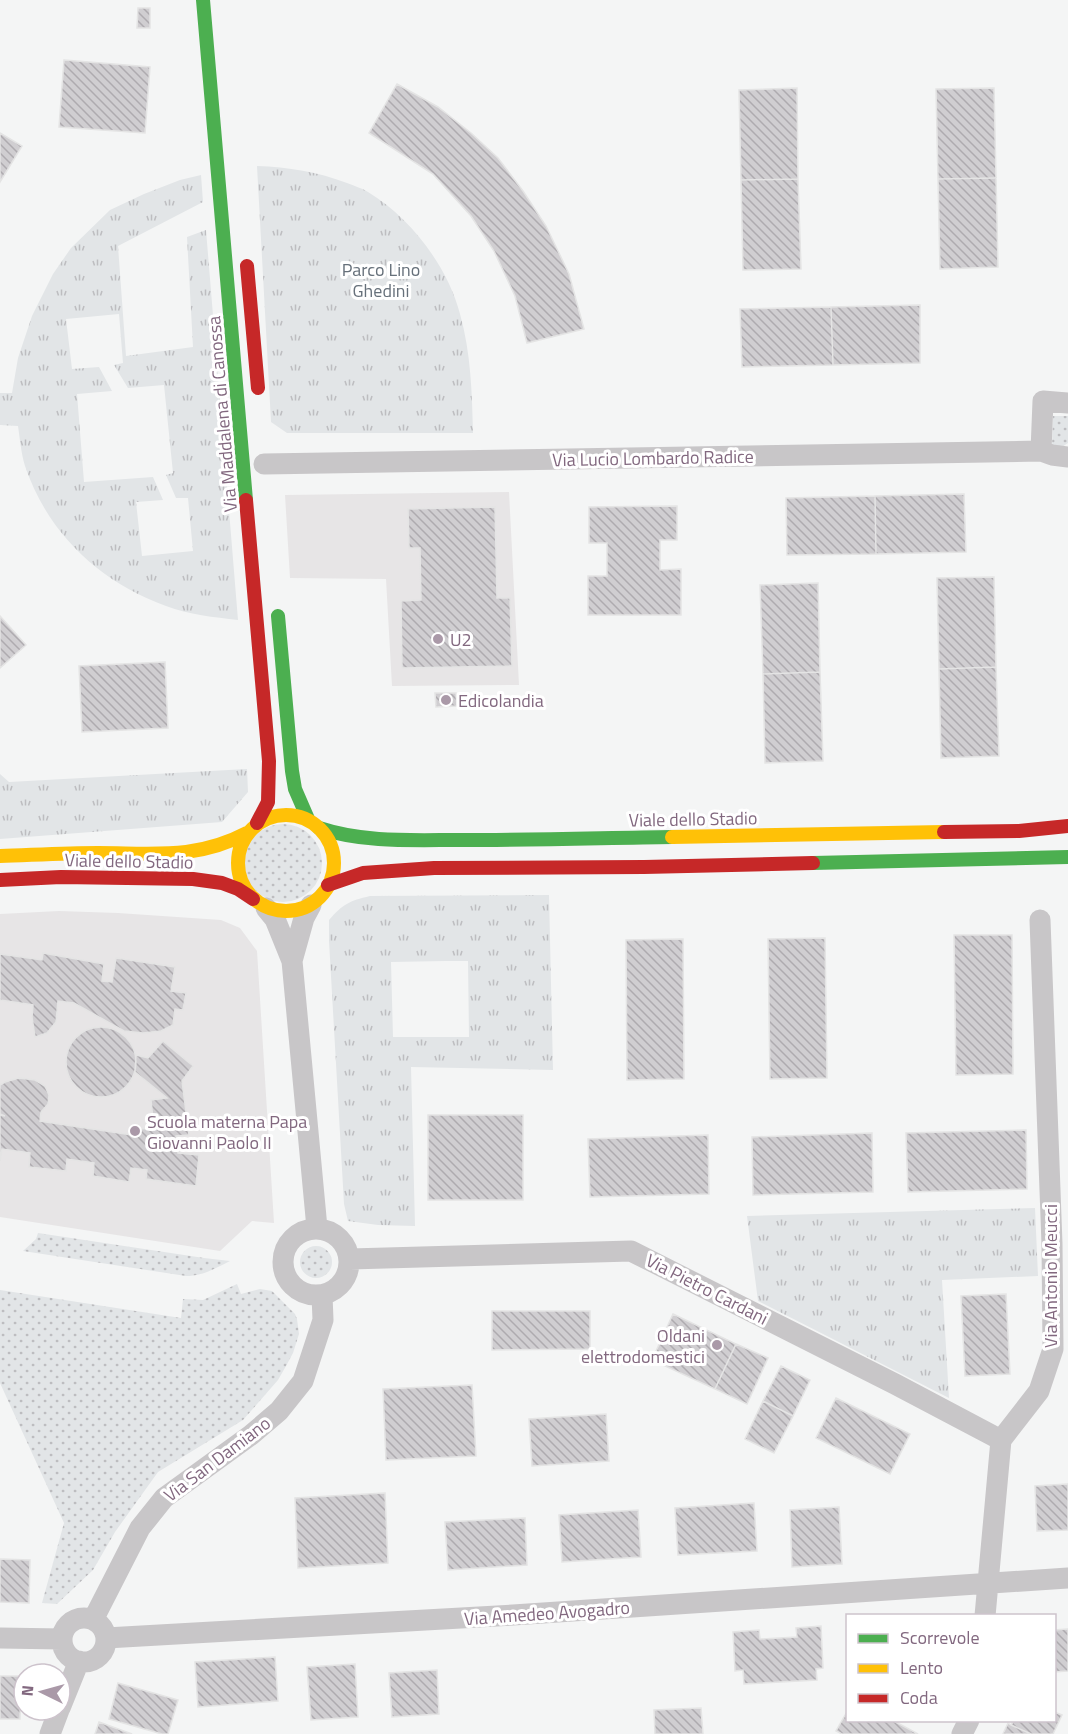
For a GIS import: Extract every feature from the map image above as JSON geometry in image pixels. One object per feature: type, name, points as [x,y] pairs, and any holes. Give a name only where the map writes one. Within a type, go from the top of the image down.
[{"type":"street","name":"Via Maddalena di Canossa","points":[[203,0],[270,777],[268,802],[257,823]]},
{"type":"street","points":[[225,101],[222,119],[228,189],[222,213],[231,228],[237,300],[253,320]]},
{"type":"street","points":[[245,250],[260,406]]},
{"type":"street","points":[[237,379],[251,439],[262,459],[246,488]]},
{"type":"street","points":[[1041,451],[1042,401],[1068,403]]},
{"type":"street","name":"Via Lucio Lombardo Radice","points":[[262,459],[1041,451],[1068,457]]},
{"type":"street","points":[[250,531],[271,598],[295,789],[308,819]]},
{"type":"street","points":[[259,632],[271,598]]},
{"type":"street","name":"Viale dello Stadio","points":[[0,856],[95,853],[176,854],[216,848],[234,842],[257,823],[273,815],[291,814],[308,819],[327,838],[334,861],[333,874],[328,885]]},
{"type":"street","name":"Viale dello Stadio","points":[[319,828],[336,834],[383,840],[533,840],[1007,831],[1068,826]]},
{"type":"street","name":"Viale dello Stadio","points":[[247,833],[238,850],[237,867],[242,885],[260,903]]},
{"type":"street","points":[[292,962],[304,918],[311,904],[321,896],[328,885],[363,873],[434,868],[644,867],[1068,858]]},
{"type":"street","name":"Viale dello Stadio","points":[[0,880],[61,877],[193,879],[222,883],[281,911],[297,910],[311,904]]},
{"type":"street","points":[[260,903],[275,919],[292,962],[316,1228]]},
{"type":"street","name":"Via Antonio Meucci","points":[[1001,1440],[1039,1391],[1053,1349],[1052,1244],[1041,920]]},
{"type":"street","points":[[316,1228],[335,1234],[343,1241],[350,1259],[350,1269],[340,1286],[322,1295],[301,1292],[292,1285],[285,1275],[283,1264],[288,1243],[296,1235],[316,1228]]},
{"type":"street","name":"Via Pietro Cardani","points":[[350,1259],[632,1251],[885,1378],[1001,1440]]},
{"type":"street","name":"Via San Damiano","points":[[93,1620],[140,1528],[164,1498],[251,1435],[279,1411],[303,1381],[322,1320],[322,1295]]},
{"type":"street","points":[[985,1614],[1001,1440]]},
{"type":"street","name":"Via Amedeo Avogadro","points":[[106,1638],[513,1616],[1068,1578]]},
{"type":"street","points":[[85,1618],[102,1626],[106,1638],[103,1651],[98,1657],[85,1662],[68,1654],[64,1649],[62,1639],[63,1632],[69,1623],[85,1618]]},
{"type":"street","points":[[0,1638],[62,1639]]},
{"type":"street","points":[[72,1679],[79,1661]]},
{"type":"shaded area","points":[[509,492],[519,685],[392,686],[386,579],[290,578],[285,495]]},
{"type":"shaded area","name":"Scuola materna Papa Giovanni Paolo II","points":[[59,911],[221,920],[240,928],[257,951],[274,1223],[252,1221],[220,1251],[0,1217],[0,914]]},
{"type":"green space","name":"Parco Lino Ghedini","points":[[257,166],[314,173],[363,189],[384,202],[425,245],[437,261],[454,296],[464,329],[469,358],[473,433],[287,433],[271,422]]},
{"type":"green space","points":[[201,175],[203,202],[118,246],[126,356],[193,347],[187,237],[206,230],[238,620],[193,614],[166,606],[119,584],[98,569],[62,534],[47,513],[25,466],[18,426],[0,425],[0,393],[12,393],[18,358],[32,316],[53,274],[71,248],[110,210],[180,180]],"holes":[[[119,314],[123,363],[114,365],[128,388],[164,385],[173,473],[166,475],[176,498],[188,498],[193,551],[142,556],[136,502],[163,500],[153,477],[84,482],[77,394],[112,391],[99,367],[72,369],[66,319]]]},
{"type":"green space","points":[[1053,416],[1068,416],[1068,443],[1062,447],[1052,447]]},
{"type":"green space","points":[[247,769],[248,792],[222,822],[0,839],[0,774],[9,782]]},
{"type":"green space","points":[[283,824],[298,827],[310,836],[319,848],[322,863],[319,878],[310,890],[298,899],[283,902],[268,899],[256,890],[247,878],[244,863],[247,848],[256,836],[268,827]]},
{"type":"green space","points":[[549,895],[553,1070],[411,1067],[415,1226],[348,1221],[344,1204],[329,920],[347,904],[370,896]],"holes":[[[468,961],[469,1037],[393,1037],[391,962]]]},
{"type":"green space","points":[[1035,1208],[1038,1276],[942,1280],[949,1398],[758,1301],[747,1216]]},
{"type":"green space","points":[[38,1233],[230,1261],[204,1273],[186,1276],[23,1251],[36,1239]]},
{"type":"green space","points":[[316,1246],[327,1251],[332,1262],[327,1273],[316,1278],[305,1273],[300,1262],[305,1251]]},
{"type":"green space","points":[[237,1284],[241,1294],[260,1289],[272,1291],[295,1314],[299,1334],[293,1353],[278,1380],[243,1420],[158,1472],[115,1532],[93,1570],[57,1604],[42,1603],[64,1523],[0,1383],[0,1290],[181,1318],[183,1299],[203,1300]]},
{"type":"building","points":[[138,8],[150,8],[150,28],[137,28]]},
{"type":"building","points":[[64,60],[150,67],[145,133],[59,127]]},
{"type":"building","points":[[397,84],[438,107],[498,158],[546,226],[569,274],[584,329],[527,343],[515,296],[494,251],[471,216],[433,174],[369,133]]},
{"type":"building","points":[[797,88],[798,179],[741,180],[739,90]]},
{"type":"building","points":[[994,88],[996,178],[938,179],[936,89]]},
{"type":"building","points":[[0,133],[22,146],[0,182]]},
{"type":"building","points":[[996,178],[998,267],[940,269],[938,179]]},
{"type":"building","points":[[798,179],[801,269],[743,270],[741,180]]},
{"type":"building","points":[[920,305],[920,363],[833,365],[831,307]]},
{"type":"building","points":[[831,307],[833,365],[742,367],[740,309]]},
{"type":"building","points":[[964,494],[966,552],[876,554],[875,496]]},
{"type":"building","points":[[875,496],[876,554],[787,555],[786,498]]},
{"type":"building","points":[[677,506],[677,540],[660,540],[660,570],[681,569],[681,615],[588,615],[588,576],[607,576],[607,543],[589,543],[589,507]]},
{"type":"building","points":[[495,507],[497,598],[510,598],[512,666],[402,668],[401,601],[421,600],[420,548],[409,548],[408,509]]},
{"type":"building","points":[[994,577],[996,667],[939,669],[937,578]]},
{"type":"building","points":[[818,583],[820,672],[763,674],[760,585]]},
{"type":"building","points":[[0,616],[26,645],[0,668]]},
{"type":"building","points":[[165,662],[168,728],[82,732],[79,666]]},
{"type":"building","points":[[996,667],[999,756],[941,758],[939,669]]},
{"type":"building","points":[[820,672],[823,761],[765,763],[763,674]]},
{"type":"building","name":"Edicolandia","points":[[435,693],[456,693],[457,706],[436,707]]},
{"type":"building","points":[[954,935],[1012,935],[1013,1074],[956,1075]]},
{"type":"building","points":[[825,938],[827,1078],[770,1079],[768,939]]},
{"type":"building","points":[[683,939],[684,1079],[627,1080],[626,940]]},
{"type":"building","points":[[43,953],[104,964],[102,981],[112,982],[116,958],[175,967],[171,991],[186,993],[183,1010],[175,1009],[173,1025],[161,1031],[143,1033],[124,1031],[74,1003],[58,1001],[56,1022],[47,1033],[35,1037],[33,1005],[0,1000],[0,954],[42,960]]},
{"type":"building","points":[[101,1027],[114,1030],[126,1037],[133,1049],[136,1062],[133,1075],[126,1087],[114,1094],[101,1097],[88,1094],[76,1087],[69,1075],[66,1062],[69,1049],[76,1037],[88,1030]]},
{"type":"building","points":[[163,1041],[193,1066],[182,1081],[189,1135],[176,1136],[178,1153],[199,1155],[196,1186],[146,1179],[147,1170],[131,1168],[129,1182],[93,1176],[94,1163],[67,1159],[66,1171],[29,1167],[30,1153],[2,1149],[0,1161],[0,1115],[5,1116],[0,1114],[0,1085],[19,1078],[35,1080],[45,1086],[49,1095],[48,1104],[41,1112],[40,1121],[138,1136],[139,1129],[154,1128],[151,1100],[167,1098],[135,1072],[136,1055],[148,1058]]},
{"type":"building","points":[[428,1115],[523,1115],[523,1200],[428,1200]]},
{"type":"building","points":[[1026,1130],[1027,1189],[908,1192],[906,1133]]},
{"type":"building","points":[[872,1133],[873,1192],[753,1195],[752,1137]]},
{"type":"building","points":[[708,1135],[709,1194],[590,1197],[588,1139]]},
{"type":"building","points":[[1006,1294],[1010,1374],[965,1376],[961,1296]]},
{"type":"building","points":[[492,1311],[590,1311],[590,1349],[492,1350]]},
{"type":"building","points":[[673,1314],[736,1344],[715,1389],[652,1360]]},
{"type":"building","points":[[736,1344],[768,1358],[747,1404],[715,1389]]},
{"type":"building","points":[[781,1366],[810,1380],[793,1416],[763,1401]]},
{"type":"building","points":[[472,1385],[476,1456],[386,1460],[383,1389]]},
{"type":"building","points":[[836,1398],[910,1434],[890,1474],[816,1438]]},
{"type":"building","points":[[763,1401],[793,1416],[774,1453],[745,1439]]},
{"type":"building","points":[[606,1414],[609,1461],[532,1466],[529,1419]]},
{"type":"building","points":[[1068,1484],[1068,1530],[1037,1531],[1035,1486]]},
{"type":"building","points":[[385,1493],[388,1563],[298,1568],[295,1498]]},
{"type":"building","points":[[754,1503],[757,1551],[678,1555],[675,1508]]},
{"type":"building","points":[[839,1507],[842,1564],[792,1567],[790,1510]]},
{"type":"building","points":[[638,1510],[641,1557],[562,1562],[559,1515]]},
{"type":"building","points":[[525,1518],[527,1565],[448,1570],[445,1522]]},
{"type":"building","points":[[0,1559],[30,1560],[29,1603],[0,1602]]},
{"type":"building","points":[[821,1626],[823,1668],[816,1669],[817,1680],[744,1684],[743,1670],[735,1671],[733,1632],[759,1630],[760,1639],[797,1637],[796,1628]]},
{"type":"building","points":[[1068,1629],[1068,1671],[1056,1672],[1056,1630]]},
{"type":"building","points":[[275,1657],[278,1701],[198,1707],[195,1662]]},
{"type":"building","points":[[355,1664],[358,1717],[311,1720],[307,1667]]},
{"type":"building","points":[[437,1670],[439,1714],[392,1717],[389,1673]]},
{"type":"building","points":[[0,1676],[12,1676],[12,1719],[0,1719]]},
{"type":"building","points":[[118,1683],[178,1700],[168,1734],[109,1719]]},
{"type":"building","points":[[701,1708],[703,1734],[655,1734],[654,1710]]},
{"type":"building","points":[[1056,1713],[1062,1715],[1053,1734],[1031,1734],[1011,1725],[1013,1722],[1056,1722]]},
{"type":"building","points":[[846,1714],[846,1722],[896,1722],[918,1734],[842,1734],[836,1731]]},
{"type":"building","points":[[99,1722],[132,1734],[95,1734]]},
{"type":"building","points":[[1008,1723],[1011,1725],[1031,1734],[1003,1734]]},
{"type":"traffic: fast","points":[[203,0],[246,500]]},
{"type":"traffic: fast","points":[[278,616],[292,771],[295,789],[308,819]]},
{"type":"traffic: fast","points":[[319,828],[353,836],[407,840],[672,837]]},
{"type":"traffic: fast","points":[[813,863],[1068,857]]},
{"type":"traffic: slow","points":[[286,815],[305,818],[320,829],[331,844],[334,863],[331,882],[320,897],[305,908],[286,911],[267,908],[252,897],[241,882],[238,863],[241,844],[252,829],[267,818],[286,815]]},
{"type":"traffic: slow","points":[[672,837],[944,832]]},
{"type":"traffic: slow","points":[[0,856],[174,853],[210,848],[247,833]]},
{"type":"traffic: jam","points":[[247,266],[258,388]]},
{"type":"traffic: jam","points":[[246,500],[269,761],[268,802],[257,823]]},
{"type":"traffic: jam","points":[[944,832],[1019,831],[1068,826]]},
{"type":"traffic: jam","points":[[328,885],[363,873],[434,868],[813,863]]},
{"type":"traffic: jam","points":[[0,880],[61,877],[193,879],[222,883],[238,889],[253,899]]},
{"type":"place","name":"U2","points":[[438,639]]},
{"type":"place","name":"Edicolandia","points":[[446,700]]},
{"type":"place","name":"Scuola materna Papa Giovanni Paolo II","points":[[135,1131]]},
{"type":"place","name":"Oldani elettrodomestici","points":[[717,1345]]}]
